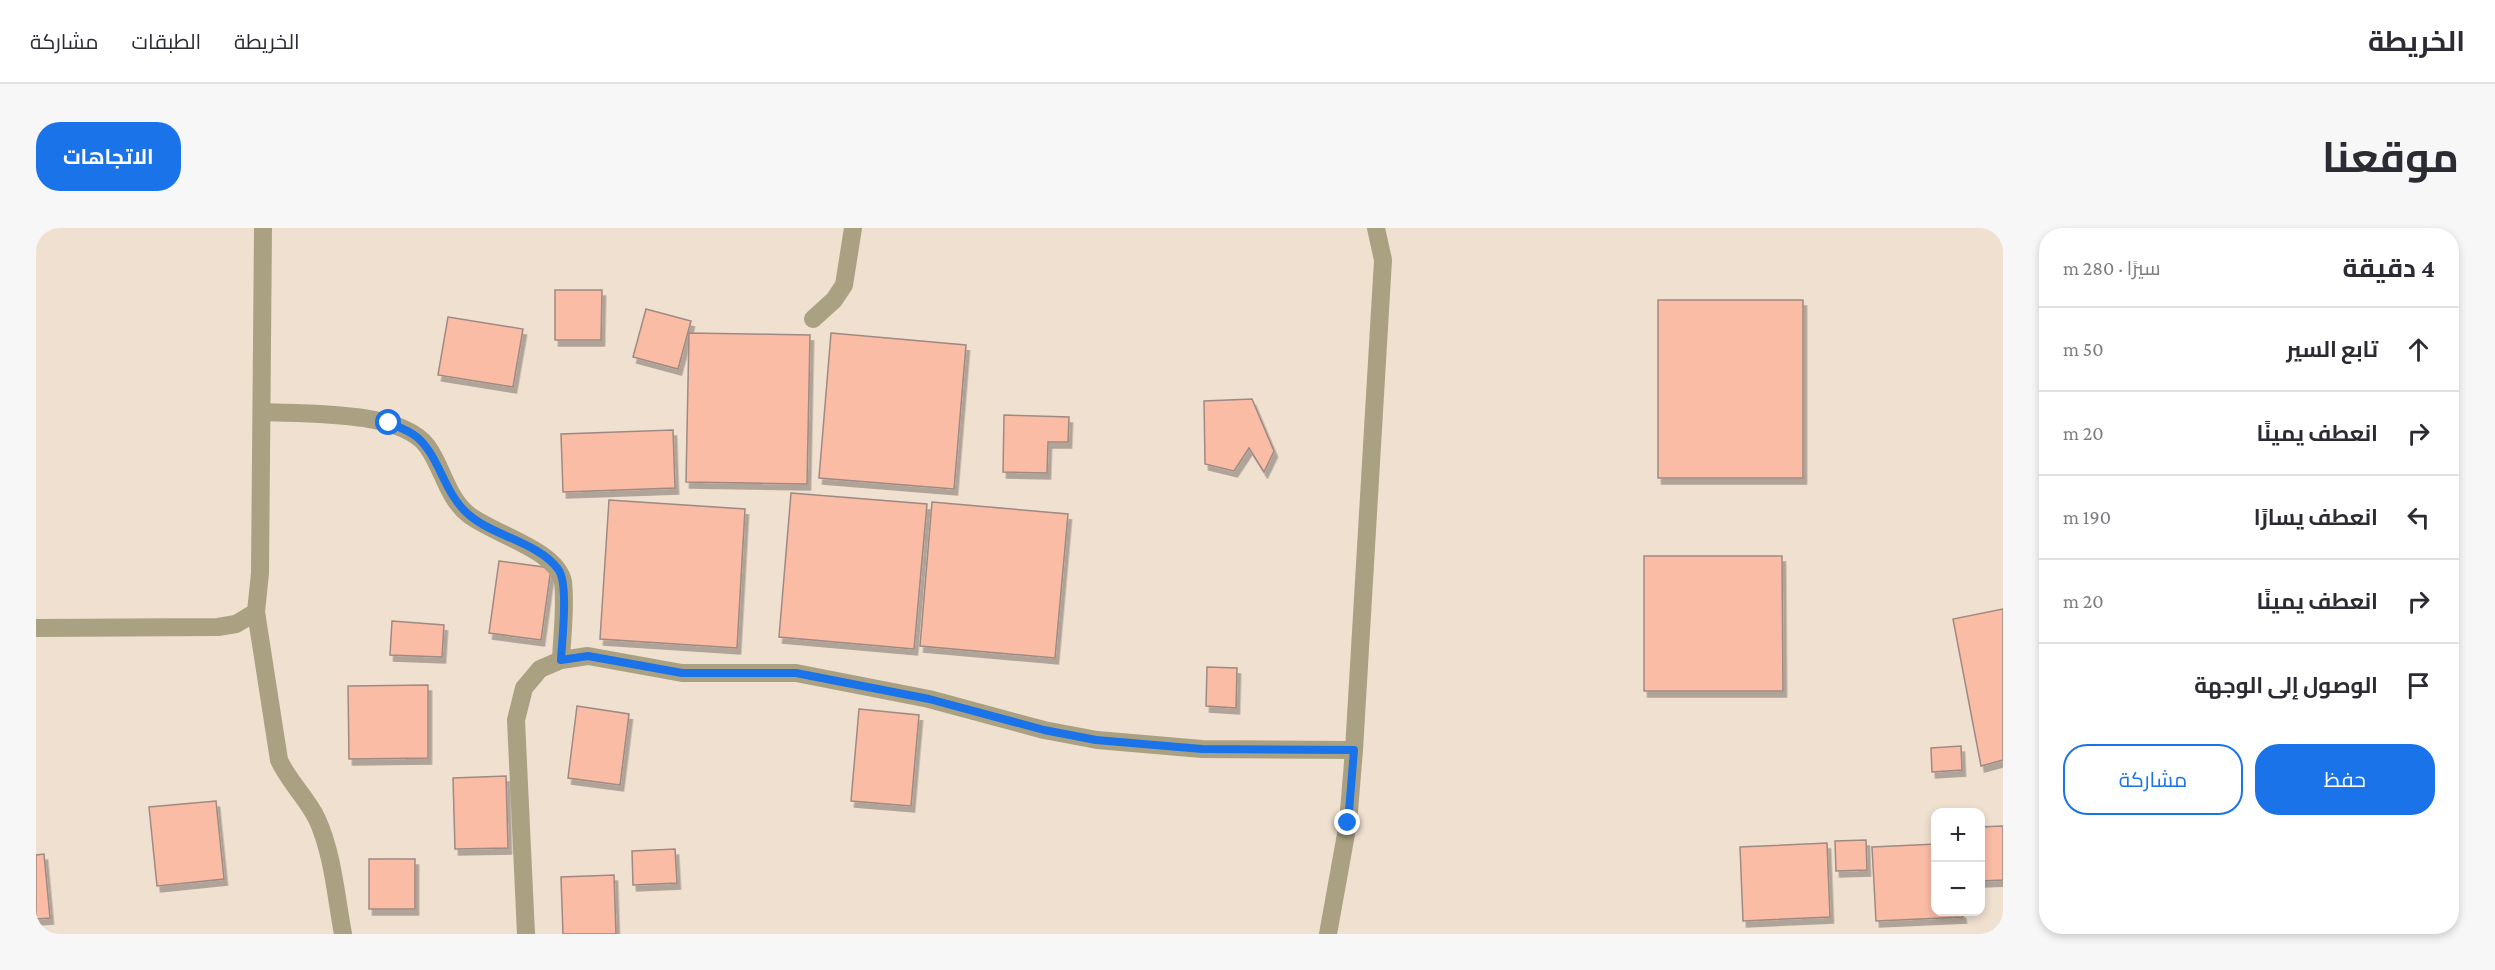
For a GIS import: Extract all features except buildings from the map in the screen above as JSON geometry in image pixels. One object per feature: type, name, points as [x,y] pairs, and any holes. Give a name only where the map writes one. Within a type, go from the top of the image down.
[{"type":"street","points":[[263,228],[260,573],[256,612],[279,760],[286,776],[308,804],[325,842],[343,934]]},
{"type":"street","points":[[813,319],[834,300],[844,285],[853,228]]},
{"type":"street","points":[[1328,934],[1348,823],[1354,750],[1383,260],[1376,228]]},
{"type":"street","points":[[262,412],[369,419],[389,423],[416,435],[427,447],[452,496],[468,514],[534,551],[558,569],[563,585],[561,660]]},
{"type":"street","points":[[36,628],[218,627],[236,624],[256,612]]},
{"type":"street","points":[[526,934],[516,720],[524,688],[540,669],[561,660],[588,656],[682,673],[796,673],[929,699],[1044,730],[1096,740],[1202,749],[1354,750]]},
{"type":"route","points":[[389,423],[416,435],[427,447],[452,496],[468,514],[534,551],[558,569],[563,585],[561,660],[588,656],[682,673],[796,673],[929,699],[1044,730],[1096,740],[1202,749],[1354,750],[1348,823]]}]
